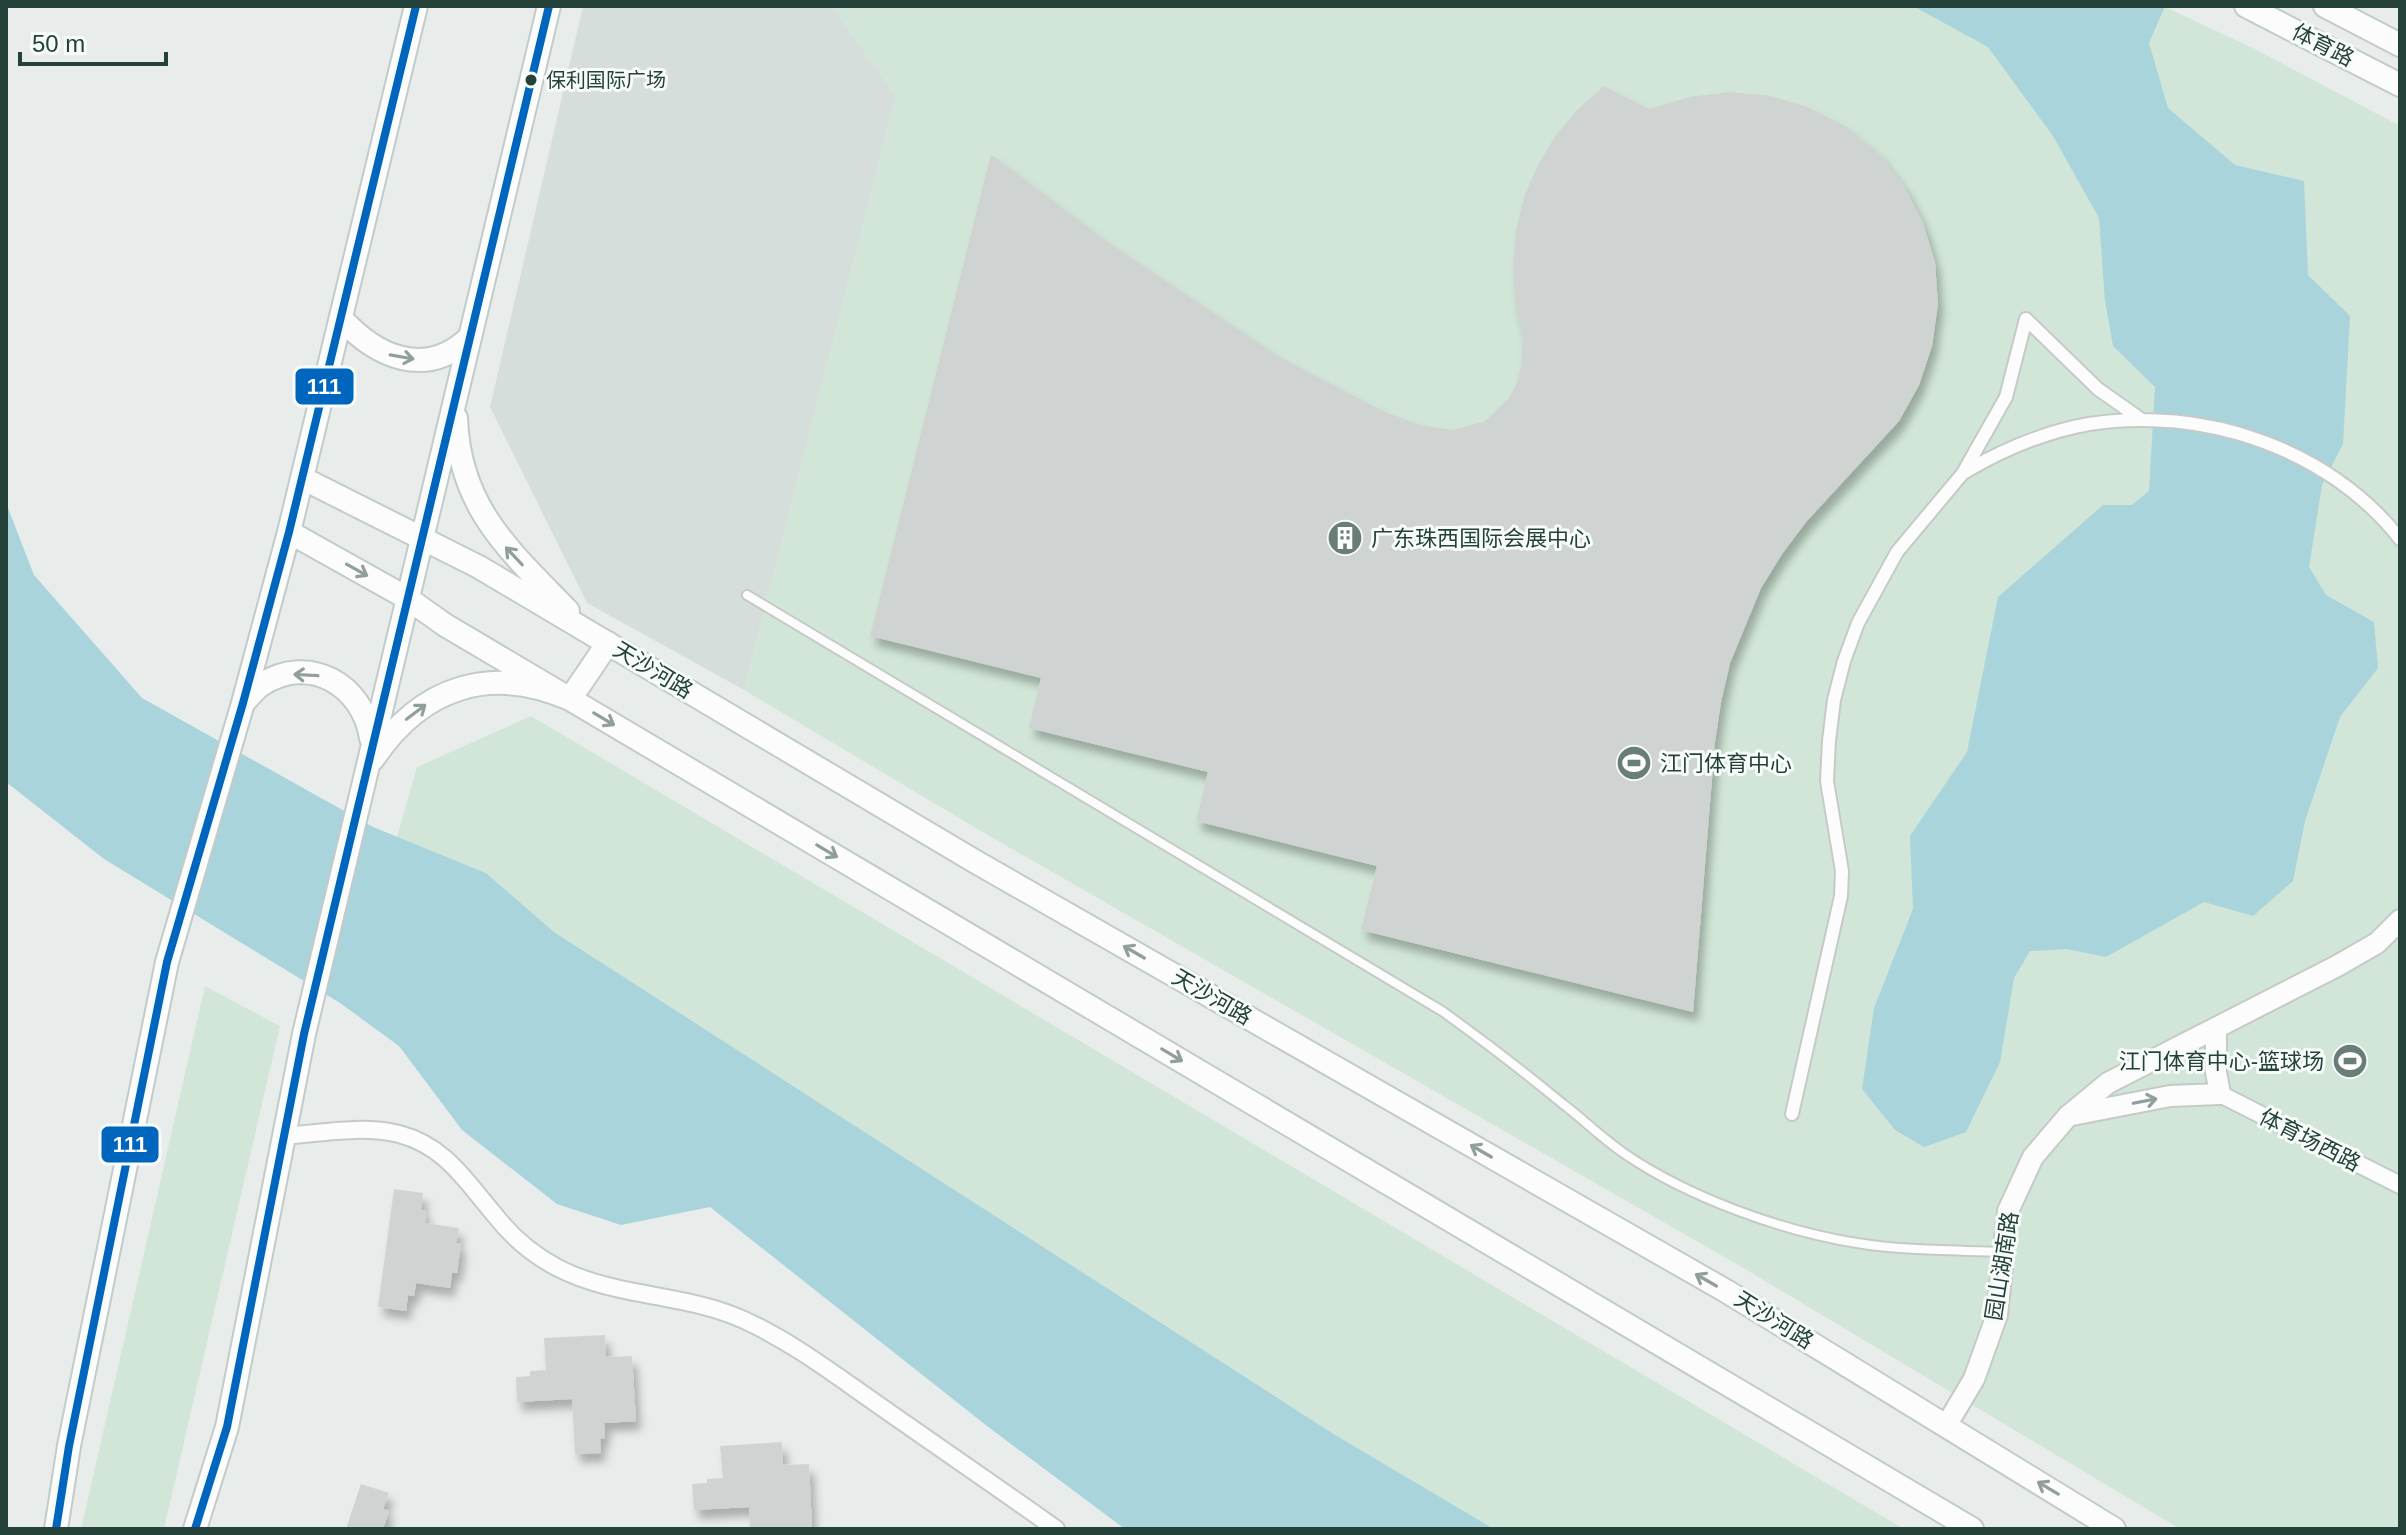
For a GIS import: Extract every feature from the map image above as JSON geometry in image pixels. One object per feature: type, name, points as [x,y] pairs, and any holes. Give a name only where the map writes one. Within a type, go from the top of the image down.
[{"type":"main road","points":[[56,1529],[72,1431],[167,962],[243,703],[289,532],[416,6]]},
{"type":"main road","points":[[195,1529],[227,1427],[304,1034],[549,6]]},
{"type":"main road","name":"体育路","points":[[2246,6],[2400,85]]},
{"type":"main road","name":"体育路","points":[[2325,6],[2400,45]]},
{"type":"main road","points":[[341,318],[366,343],[395,357],[419,359],[443,355],[459,348],[469,338]]},
{"type":"main road","points":[[456,394],[460,452],[479,507],[511,554],[588,632]]},
{"type":"main road","name":"天沙河路","points":[[302,478],[479,567],[990,870],[1726,1291],[2114,1529]]},
{"type":"main road","points":[[289,532],[407,598],[445,625],[1972,1529]]},
{"type":"main road","points":[[570,699],[608,643]]},
{"type":"main road","points":[[243,703],[261,685],[285,674],[311,673],[335,681],[355,697],[368,719],[372,745],[366,770]]},
{"type":"main road","points":[[366,770],[398,726],[418,709],[441,695],[466,686],[493,682],[520,683],[570,699]]},
{"type":"street","points":[[1792,1114],[1841,896],[1842,871],[1827,781],[1829,741],[1834,700],[1844,661],[1864,610],[1897,552],[1963,473],[2006,397],[2026,319],[2098,389],[2142,420]]},
{"type":"street","points":[[1963,473],[1999,453],[2036,438],[2088,424],[2142,420],[2182,422],[2223,429],[2262,441],[2299,458],[2334,478],[2366,504],[2400,539]]},
{"type":"street","name":"园山湖南路","points":[[1946,1426],[1974,1379],[1997,1315],[2008,1211],[2033,1157],[2068,1116],[2108,1083],[2377,943],[2400,920]]},
{"type":"street","points":[[2068,1116],[2170,1096],[2220,1094],[2216,1072],[2216,1028]]},
{"type":"street","name":"体育场西路","points":[[2220,1094],[2400,1185]]},
{"type":"street","points":[[284,1136],[374,1130],[399,1134],[429,1146],[456,1166],[512,1235],[545,1260],[583,1279],[714,1309],[764,1329],[1056,1529]]},
{"type":"lane","points":[[747,595],[1442,1011],[1494,1048],[1625,1154],[1683,1186],[1731,1208],[1808,1233],[1896,1248],[2003,1252]]},
{"type":"shaded area","points":[[583,6],[832,6],[896,96],[744,690],[587,603],[490,407]]},
{"type":"green space","name":"江门体育中心","points":[[832,6],[2163,6],[2255,49],[2400,126],[2400,1529],[2180,1529],[1740,1266],[991,837],[744,690],[896,96]]},
{"type":"green space","points":[[531,716],[1904,1529],[1494,1529],[1332,1433],[554,932],[486,873],[397,837],[417,767]]},
{"type":"green space","points":[[205,986],[280,1026],[164,1529],[81,1529]]},
{"type":"water","points":[[1913,6],[2165,6],[2149,43],[2168,108],[2235,165],[2304,181],[2308,275],[2350,316],[2343,444],[2322,485],[2309,567],[2326,595],[2374,622],[2378,668],[2340,717],[2305,821],[2293,881],[2253,916],[2204,902],[2106,957],[2066,949],[2030,951],[2014,978],[2000,1062],[1966,1132],[1924,1147],[1895,1130],[1862,1089],[1874,1008],[1913,909],[1910,836],[1967,752],[1998,597],[2103,505],[2132,505],[2149,491],[2155,387],[2113,346],[2105,301],[2099,218],[2053,136],[1988,47]]},
{"type":"water","points":[[6,503],[34,575],[142,698],[373,827],[486,873],[554,932],[1332,1433],[1494,1529],[1125,1529],[987,1426],[710,1207],[621,1225],[557,1204],[462,1130],[399,1046],[340,1003],[104,859],[6,782]]},
{"type":"building","name":"广东珠西国际会展中心","points":[[1604,86],[1649,109],[1689,97],[1730,92],[1771,96],[1810,108],[1847,127],[1879,154],[1904,186],[1923,223],[1935,263],[1938,304],[1932,346],[1919,385],[1899,421],[1806,522],[1782,554],[1761,588],[1730,663],[1715,742],[1693,1012],[1361,930],[1377,866],[1196,821],[1208,772],[1029,728],[1041,678],[870,636],[991,154],[1103,239],[1278,356],[1383,411],[1420,425],[1453,430],[1485,421],[1509,398],[1517,383],[1523,335],[1515,301],[1513,266],[1516,231],[1524,197],[1556,135],[1578,109]]},
{"type":"building","points":[[394,1189],[423,1193],[421,1210],[426,1211],[425,1223],[459,1228],[456,1243],[461,1244],[457,1273],[452,1273],[450,1288],[416,1283],[414,1296],[408,1295],[406,1311],[378,1307]]},
{"type":"building","points":[[605,1335],[606,1357],[632,1356],[636,1421],[604,1423],[605,1438],[600,1439],[601,1453],[575,1454],[572,1399],[517,1402],[516,1377],[530,1376],[530,1371],[546,1370],[544,1338]]},
{"type":"building","points":[[782,1442],[783,1465],[809,1464],[812,1528],[750,1529],[749,1507],[694,1510],[692,1484],[723,1478],[720,1446]]},
{"type":"building","points":[[361,1484],[389,1493],[383,1509],[389,1511],[383,1529],[346,1529]]},
{"type":"transit line","name":"111","points":[[56,1529],[69,1446],[167,962],[243,703],[289,532],[416,6]]},
{"type":"transit line","name":"111","points":[[195,1529],[227,1427],[304,1034],[549,6]]},
{"type":"place","name":"保利国际广场","points":[[531,80]]},
{"type":"place","name":"广东珠西国际会展中心","points":[[1345,538]]},
{"type":"place","name":"江门体育中心","points":[[1634,763]]},
{"type":"place","name":"江门体育中心-篮球场","points":[[2350,1061]]}]
